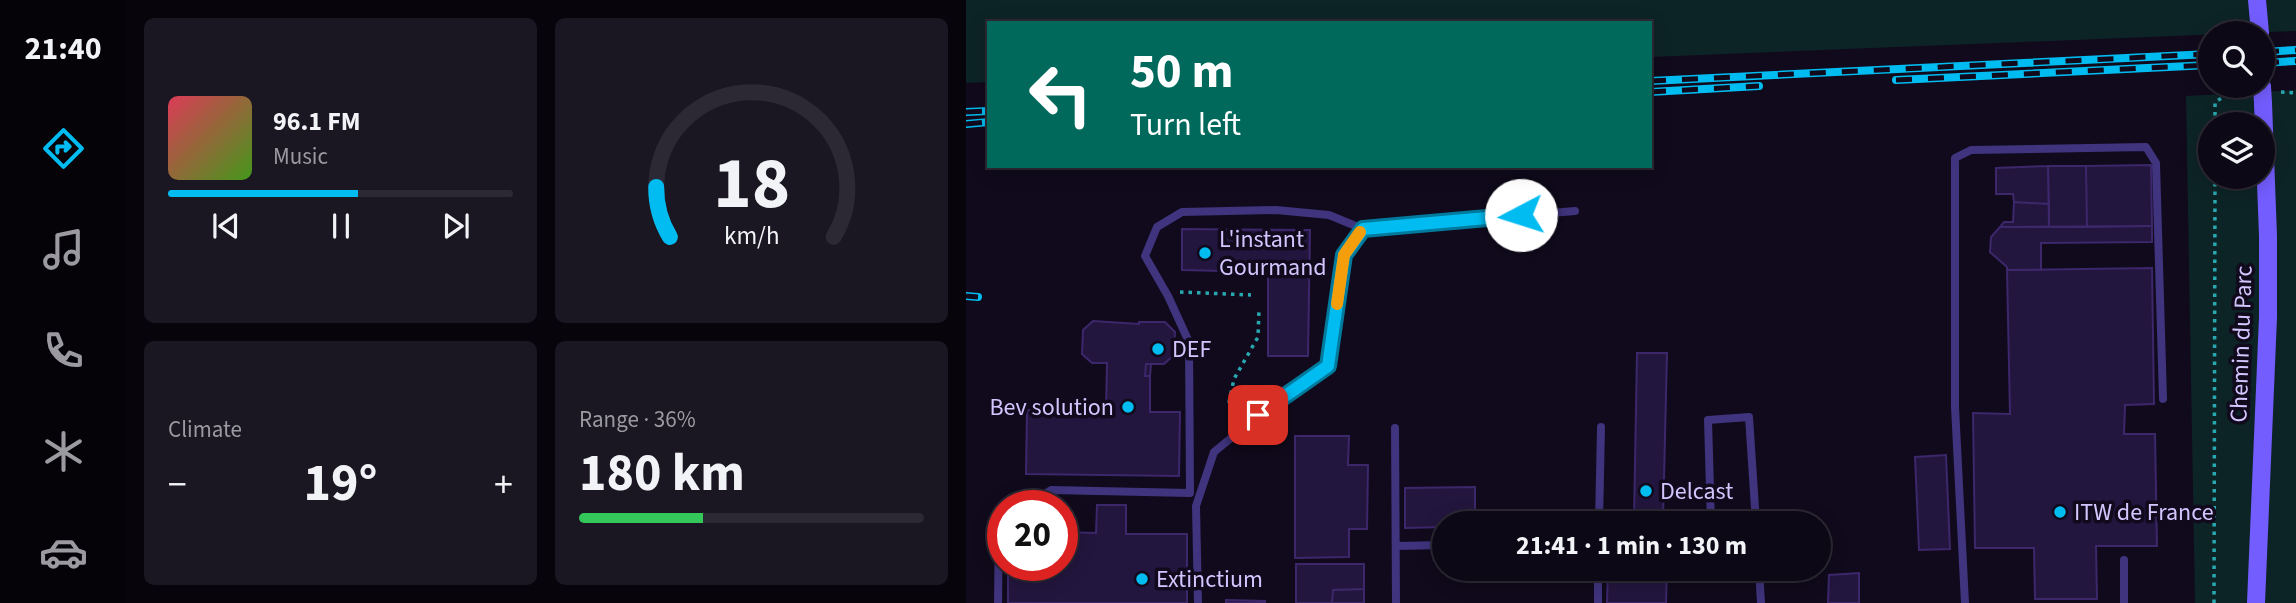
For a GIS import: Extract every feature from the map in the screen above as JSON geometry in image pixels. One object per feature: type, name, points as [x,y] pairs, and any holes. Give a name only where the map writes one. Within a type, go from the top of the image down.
[{"type":"main road","points":[[2257,0],[2259,21]]},
{"type":"main road","name":"Chemin du Parc","points":[[2256,603],[2268,317],[2263,98]]},
{"type":"lane","points":[[1965,603],[1955,407],[1955,158],[1971,150],[2146,147],[2156,163],[2163,399]]},
{"type":"lane","points":[[1078,492],[1190,494],[1189,342],[1166,292],[1145,256],[1157,227],[1182,212],[1276,210],[1329,215],[1363,229],[1575,211]]},
{"type":"lane","points":[[1198,603],[1196,506],[1214,452],[1280,398],[1328,366],[1344,255],[1363,229]]},
{"type":"lane","points":[[1711,511],[1707,420],[1749,417],[1755,511]]},
{"type":"lane","points":[[1599,511],[1601,427]]},
{"type":"lane","points":[[1395,428],[1396,603]]},
{"type":"lane","points":[[1396,546],[1432,545]]},
{"type":"lane","points":[[2124,560],[2124,603]]},
{"type":"lane","points":[[998,581],[998,603]]},
{"type":"lane","points":[[1598,581],[1598,603]]},
{"type":"lane","points":[[1760,581],[1761,603]]},
{"type":"path","name":"Chemin du Parc","points":[[2214,603],[2215,189]]},
{"type":"path","points":[[1166,292],[1251,295]]},
{"type":"path","points":[[1237,433],[1229,402],[1234,379],[1258,337],[1259,309]]},
{"type":"green space","points":[[966,0],[2296,0],[2296,31],[2275,32],[2275,21],[2198,21],[2198,35],[1652,57],[1652,21],[987,21],[987,82],[966,83]]},
{"type":"green space","points":[[2296,90],[2296,603],[2195,603],[2186,96],[2275,98],[2275,91]]},
{"type":"building","points":[[2151,165],[2152,226],[2087,227],[2086,166]]},
{"type":"building","points":[[2048,166],[2086,166],[2087,227],[2049,227]]},
{"type":"building","points":[[2048,166],[2049,204],[2014,202],[2013,194],[1996,194],[1996,168]]},
{"type":"building","points":[[2014,202],[2049,204],[2049,227],[2000,227],[2004,222],[2013,222]]},
{"type":"building","points":[[2152,226],[2152,242],[2041,243],[2041,270],[2007,270],[1990,252],[1991,237],[2000,227]]},
{"type":"building","points":[[1182,229],[1310,230],[1308,356],[1268,356],[1268,272],[1182,270]]},
{"type":"building","points":[[2152,268],[2154,404],[2125,405],[2124,434],[2155,434],[2157,546],[2096,546],[2097,599],[2035,599],[2034,548],[1975,548],[1973,413],[2010,414],[2007,270]]},
{"type":"building","points":[[1093,321],[1139,324],[1165,322],[1175,332],[1174,355],[1164,364],[1146,364],[1145,376],[1150,376],[1150,412],[1180,412],[1179,476],[1026,474],[1027,410],[1106,411],[1107,363],[1092,363],[1082,354],[1083,330]]},
{"type":"building","points":[[1637,353],[1667,353],[1663,511],[1634,511]]},
{"type":"building","points":[[1146,364],[1151,364],[1150,376],[1145,376]]},
{"type":"building","points":[[1295,436],[1349,436],[1348,465],[1368,465],[1367,529],[1349,529],[1349,557],[1295,558]]},
{"type":"building","points":[[1946,455],[1950,549],[1919,550],[1915,457]]},
{"type":"building","points":[[1475,487],[1475,511],[1432,511],[1432,527],[1405,528],[1405,488]]},
{"type":"building","points":[[1097,505],[1126,505],[1126,534],[1187,534],[1187,603],[1008,603],[1008,581],[1078,581],[1078,532],[1096,533]]},
{"type":"building","points":[[1296,564],[1364,564],[1364,589],[1333,590],[1332,603],[1296,603]]},
{"type":"building","points":[[1859,573],[1859,603],[1828,603],[1831,575]]},
{"type":"building","points":[[1608,581],[1667,581],[1666,603],[1607,603]]},
{"type":"building","points":[[1364,589],[1364,603],[1332,603],[1333,590]]},
{"type":"building","points":[[1226,600],[1265,601],[1265,603],[1226,603]]},
{"type":"railway","points":[[2275,51],[2296,50]]},
{"type":"railway","points":[[1652,81],[2198,55]]},
{"type":"railway","points":[[2275,62],[2296,61]]},
{"type":"railway","points":[[1896,80],[2198,66]]},
{"type":"railway","points":[[1652,92],[1759,86]]},
{"type":"railway","points":[[966,112],[987,111]]},
{"type":"railway","points":[[966,124],[987,122]]},
{"type":"railway","points":[[966,296],[978,297]]},
{"type":"slow traffic","points":[[1337,304],[1344,255],[1360,232]]},
{"type":"place","name":"L'instant Gourmand","points":[[1205,253]]},
{"type":"place","name":"DEF","points":[[1158,349]]},
{"type":"place","name":"Bev solution","points":[[1128,407]]},
{"type":"place","name":"Delcast","points":[[1646,491]]},
{"type":"place","name":"ITW de France","points":[[2060,512]]},
{"type":"place","name":"Extinctium","points":[[1142,579]]},
{"type":"route","points":[[1258,415],[1328,366],[1344,255],[1363,229],[1521,215]]}]
